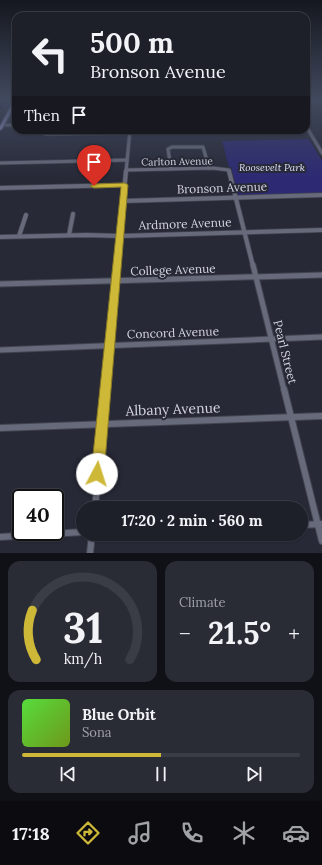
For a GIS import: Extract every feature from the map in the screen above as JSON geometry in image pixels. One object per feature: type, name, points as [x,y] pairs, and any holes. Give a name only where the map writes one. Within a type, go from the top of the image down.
[{"type":"street","points":[[96,501],[130,134]]},
{"type":"street","points":[[310,134],[322,153]]},
{"type":"street","points":[[171,169],[168,149],[172,147],[203,147],[209,168]]},
{"type":"street","name":"Carlton Avenue","points":[[0,163],[127,160]]},
{"type":"street","name":"Carlton Avenue","points":[[126,170],[228,168]]},
{"type":"street","name":"Pearl Street","points":[[228,168],[291,418],[320,524],[322,542]]},
{"type":"street","points":[[0,188],[125,185]]},
{"type":"street","name":"Bronson Avenue","points":[[123,201],[322,195]]},
{"type":"street","points":[[69,235],[73,214]]},
{"type":"street","points":[[19,236],[26,215]]},
{"type":"street","name":"Ardmore Avenue","points":[[0,237],[69,235],[120,236],[322,230]]},
{"type":"street","name":"College Avenue","points":[[0,284],[322,275]]},
{"type":"street","name":"Concord Avenue","points":[[0,350],[322,338]]},
{"type":"street","name":"Albany Avenue","points":[[0,428],[322,416]]},
{"type":"street","points":[[308,524],[320,524]]},
{"type":"street","points":[[0,537],[76,532]]},
{"type":"street","points":[[90,553],[91,541]]},
{"type":"green space","name":"Roosevelt Park","points":[[309,139],[322,161],[322,194],[238,195],[231,167],[229,167],[222,141]]},
{"type":"route","points":[[94,186],[125,185],[97,474]]}]
